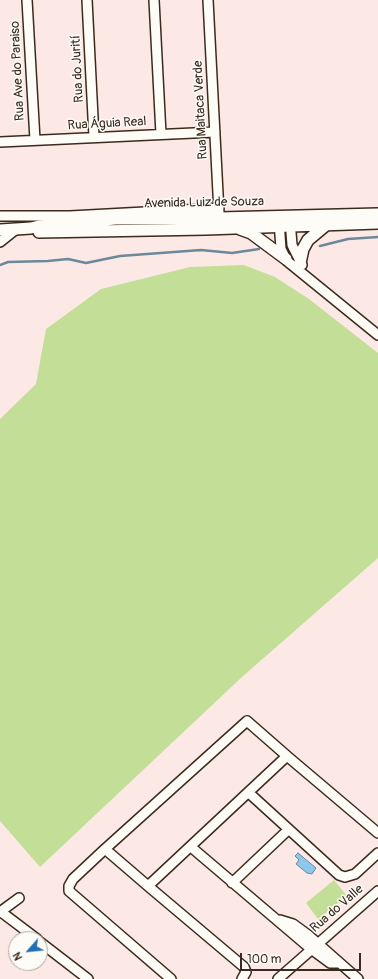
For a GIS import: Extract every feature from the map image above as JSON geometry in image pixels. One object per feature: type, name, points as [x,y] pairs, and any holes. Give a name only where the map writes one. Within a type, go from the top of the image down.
[{"type":"main road","name":"Avenida Luiz de Souza","points":[[0,230],[15,230],[42,225],[115,219],[219,213],[326,225],[378,223]]},
{"type":"main road","name":"Avenida Luiz de Souza","points":[[31,228],[42,232],[236,227],[285,221],[378,214]]},
{"type":"main road","points":[[300,263],[303,249],[308,240],[326,225]]},
{"type":"main road","points":[[236,227],[251,233],[286,259]]},
{"type":"street","name":"Rua Ave do Paraiso","points":[[27,0],[35,140]]},
{"type":"street","name":"Rua do Jurití","points":[[87,0],[94,138]]},
{"type":"street","points":[[154,0],[162,134]]},
{"type":"street","name":"Rua Maitaca Verde","points":[[208,0],[219,213]]},
{"type":"street","name":"Rua Águia Real","points":[[0,142],[215,132]]},
{"type":"street","points":[[0,216],[219,213]]},
{"type":"street","points":[[285,221],[281,249],[286,259],[378,335]]},
{"type":"street","points":[[285,221],[292,245],[300,263],[322,289]]},
{"type":"street","points":[[0,242],[15,230]]},
{"type":"street","points":[[172,979],[69,891],[69,886],[73,880],[105,849],[247,721],[378,833]]},
{"type":"street","points":[[148,886],[287,756]]},
{"type":"street","points":[[249,793],[339,875],[345,877],[355,874],[378,853]]},
{"type":"street","points":[[232,883],[288,830]]},
{"type":"street","points":[[191,847],[232,883],[277,919],[292,924],[314,946],[339,963],[358,979]]},
{"type":"street","points":[[105,849],[244,967],[246,972],[242,979]]},
{"type":"street","name":"Rua do Valle","points":[[278,979],[378,891]]},
{"type":"street","points":[[19,898],[0,911],[26,931]]},
{"type":"street","points":[[48,948],[88,979]]},
{"type":"green space","points":[[244,265],[275,277],[309,299],[378,353],[378,558],[242,677],[40,867],[0,821],[0,419],[36,384],[46,329],[101,289],[190,267]]},
{"type":"green space","points":[[334,880],[347,896],[318,919],[306,903]]},
{"type":"water","points":[[298,853],[316,868],[312,874],[307,873],[296,864],[299,860],[295,856]]},
{"type":"waterway","points":[[320,246],[348,239],[378,237]]},
{"type":"waterway","points":[[0,265],[8,262],[68,259],[86,263],[120,256],[201,250],[232,253],[259,249]]}]
